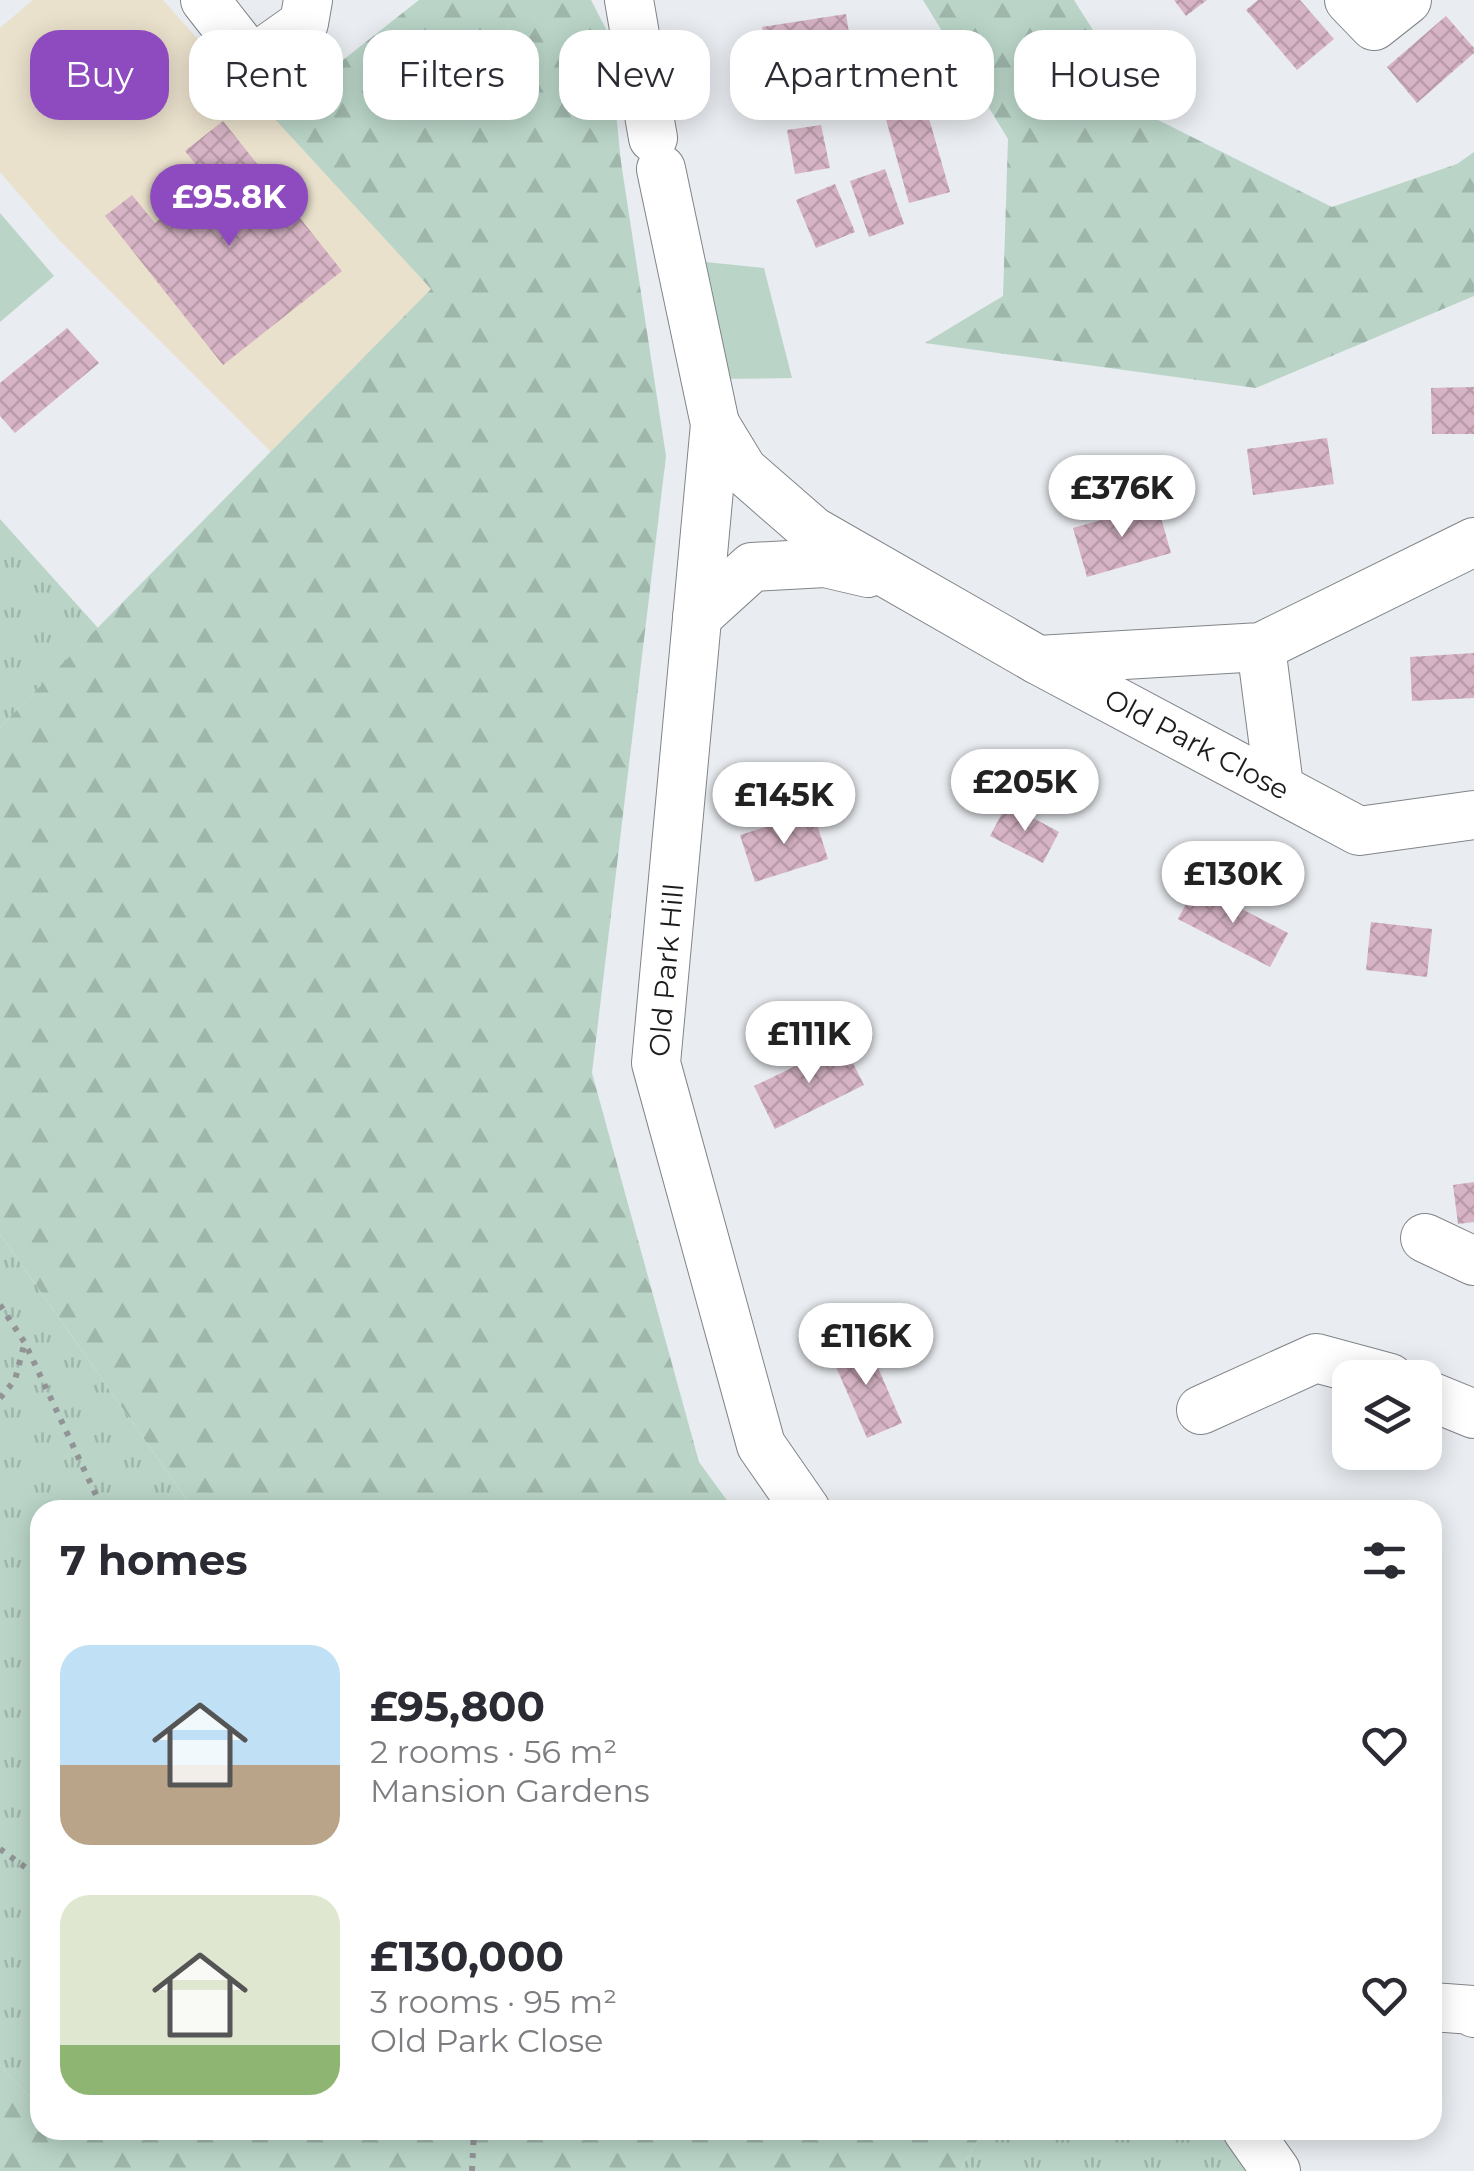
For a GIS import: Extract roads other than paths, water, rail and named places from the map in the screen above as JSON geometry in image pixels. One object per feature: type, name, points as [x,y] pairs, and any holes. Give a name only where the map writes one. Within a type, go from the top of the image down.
[{"type":"street","points":[[204,0],[252,60],[317,8]]},
{"type":"street","name":"Old Park Hill","points":[[629,0],[714,424],[656,1064],[761,1446],[799,1500]]},
{"type":"street","points":[[1350,0],[1374,26],[1406,0]]},
{"type":"street","name":"Old Park Close","points":[[714,424],[743,470],[813,531],[1038,660],[1359,831],[1474,815]]},
{"type":"street","points":[[1038,660],[1261,647],[1474,542]]},
{"type":"street","points":[[697,616],[752,567],[826,563],[896,579]]},
{"type":"street","points":[[1261,647],[1279,786]]},
{"type":"street","points":[[1425,1238],[1474,1261]]},
{"type":"street","points":[[1201,1410],[1316,1358],[1332,1362]]},
{"type":"street","points":[[1442,1401],[1474,1414]]},
{"type":"street","points":[[1442,2007],[1474,2013]]},
{"type":"street","points":[[1254,2140],[1276,2171]]}]
